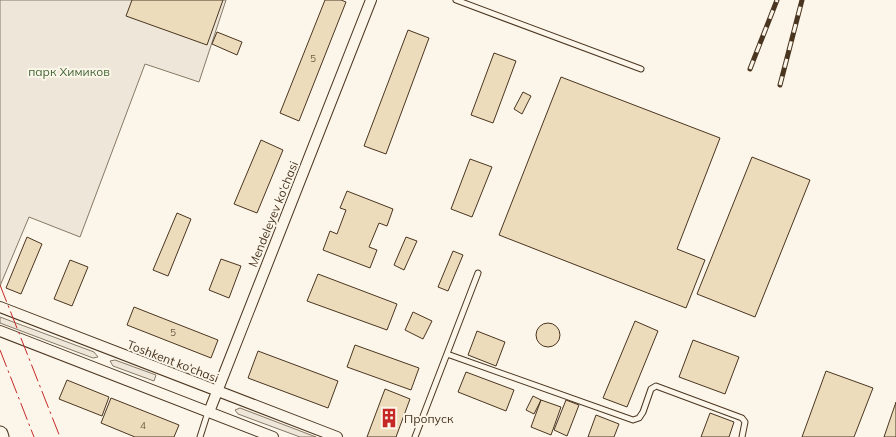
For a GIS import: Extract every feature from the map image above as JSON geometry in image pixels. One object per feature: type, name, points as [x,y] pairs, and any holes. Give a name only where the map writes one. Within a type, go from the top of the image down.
[{"type":"street","name":"Mendeleyev ko‘chasi","points":[[208,412],[371,0]]},
{"type":"street","name":"Toshkent ko‘chasi","points":[[0,307],[337,437]]},
{"type":"street","points":[[0,331],[273,437]]},
{"type":"lane","points":[[456,0],[641,68]]},
{"type":"lane","points":[[415,437],[478,273]]},
{"type":"lane","points":[[446,354],[633,420],[639,418],[651,389],[656,386],[742,418],[745,422],[742,437]]},
{"type":"lane","name":"Mendeleyev ko‘chasi","points":[[200,437],[208,412]]},
{"type":"green space","name":"парк Химиков","points":[[0,0],[226,0],[199,82],[145,64],[80,237],[29,217],[0,286]]},
{"type":"green space","points":[[0,317],[94,352],[98,357],[93,358],[0,323]]},
{"type":"green space","points":[[115,360],[156,375],[154,381],[113,366],[110,361]]},
{"type":"green space","points":[[240,408],[316,437],[300,437],[238,414],[235,410]]},
{"type":"building","points":[[132,0],[223,0],[207,45],[126,16]]},
{"type":"building","points":[[325,0],[341,0],[346,2],[299,121],[280,113]]},
{"type":"building","points":[[408,30],[429,38],[386,154],[364,146]]},
{"type":"building","points":[[217,32],[242,42],[237,55],[212,44]]},
{"type":"building","points":[[494,53],[516,61],[493,123],[471,115]]},
{"type":"building","points":[[561,77],[720,138],[677,249],[705,260],[686,308],[499,235]]},
{"type":"building","points":[[523,92],[531,96],[522,114],[514,109]]},
{"type":"building","points":[[261,140],[283,150],[257,213],[234,204]]},
{"type":"building","points":[[752,157],[810,180],[755,317],[697,294]]},
{"type":"building","points":[[470,159],[492,167],[472,217],[451,209]]},
{"type":"building","points":[[347,191],[393,209],[387,226],[379,223],[369,247],[377,250],[370,268],[323,250],[330,231],[337,234],[346,210],[340,208]]},
{"type":"building","points":[[177,213],[191,219],[168,276],[153,270]]},
{"type":"building","points":[[27,237],[42,244],[21,294],[6,288]]},
{"type":"building","points":[[406,237],[417,241],[404,270],[394,265]]},
{"type":"building","points":[[453,251],[463,255],[448,291],[438,287]]},
{"type":"building","points":[[221,259],[241,266],[229,298],[209,290]]},
{"type":"building","points":[[70,260],[88,267],[72,306],[54,299]]},
{"type":"building","points":[[318,274],[397,304],[387,330],[307,301]]},
{"type":"building","points":[[134,307],[218,340],[211,358],[127,325]]},
{"type":"building","points":[[413,312],[432,321],[423,339],[405,330]]},
{"type":"building","points":[[635,321],[658,331],[627,407],[603,398]]},
{"type":"building","points":[[548,323],[557,326],[560,335],[557,344],[548,347],[539,344],[536,335],[539,326]]},
{"type":"building","points":[[477,331],[505,342],[496,366],[468,355]]},
{"type":"building","points":[[693,340],[739,357],[725,394],[679,377]]},
{"type":"building","points":[[355,345],[419,368],[411,390],[347,367]]},
{"type":"building","points":[[258,351],[338,381],[328,408],[248,378]]},
{"type":"building","points":[[826,371],[873,388],[854,437],[802,437]]},
{"type":"building","points":[[466,372],[514,390],[506,411],[458,392]]},
{"type":"building","points":[[67,380],[109,397],[102,416],[59,399]]},
{"type":"building","name":"Пропуск","points":[[385,389],[410,399],[396,437],[367,437]]},
{"type":"building","points":[[533,396],[541,400],[534,414],[526,410]]},
{"type":"building","points":[[111,398],[179,425],[174,437],[135,437],[101,423]]},
{"type":"building","points":[[541,400],[561,407],[551,435],[531,427]]},
{"type":"building","points":[[566,400],[579,405],[567,436],[554,430]]},
{"type":"building","points":[[896,402],[896,437],[884,437]]},
{"type":"building","points":[[710,413],[734,422],[729,437],[701,437]]},
{"type":"building","points":[[596,415],[619,424],[614,437],[588,437]]},
{"type":"railway","points":[[750,69],[777,0]]},
{"type":"railway","points":[[780,85],[802,0]]},
{"type":"power","points":[[0,285],[60,437]]},
{"type":"power","points":[[0,350],[34,437]]},
{"type":"place","name":"Пропуск","points":[[389,418]]}]
